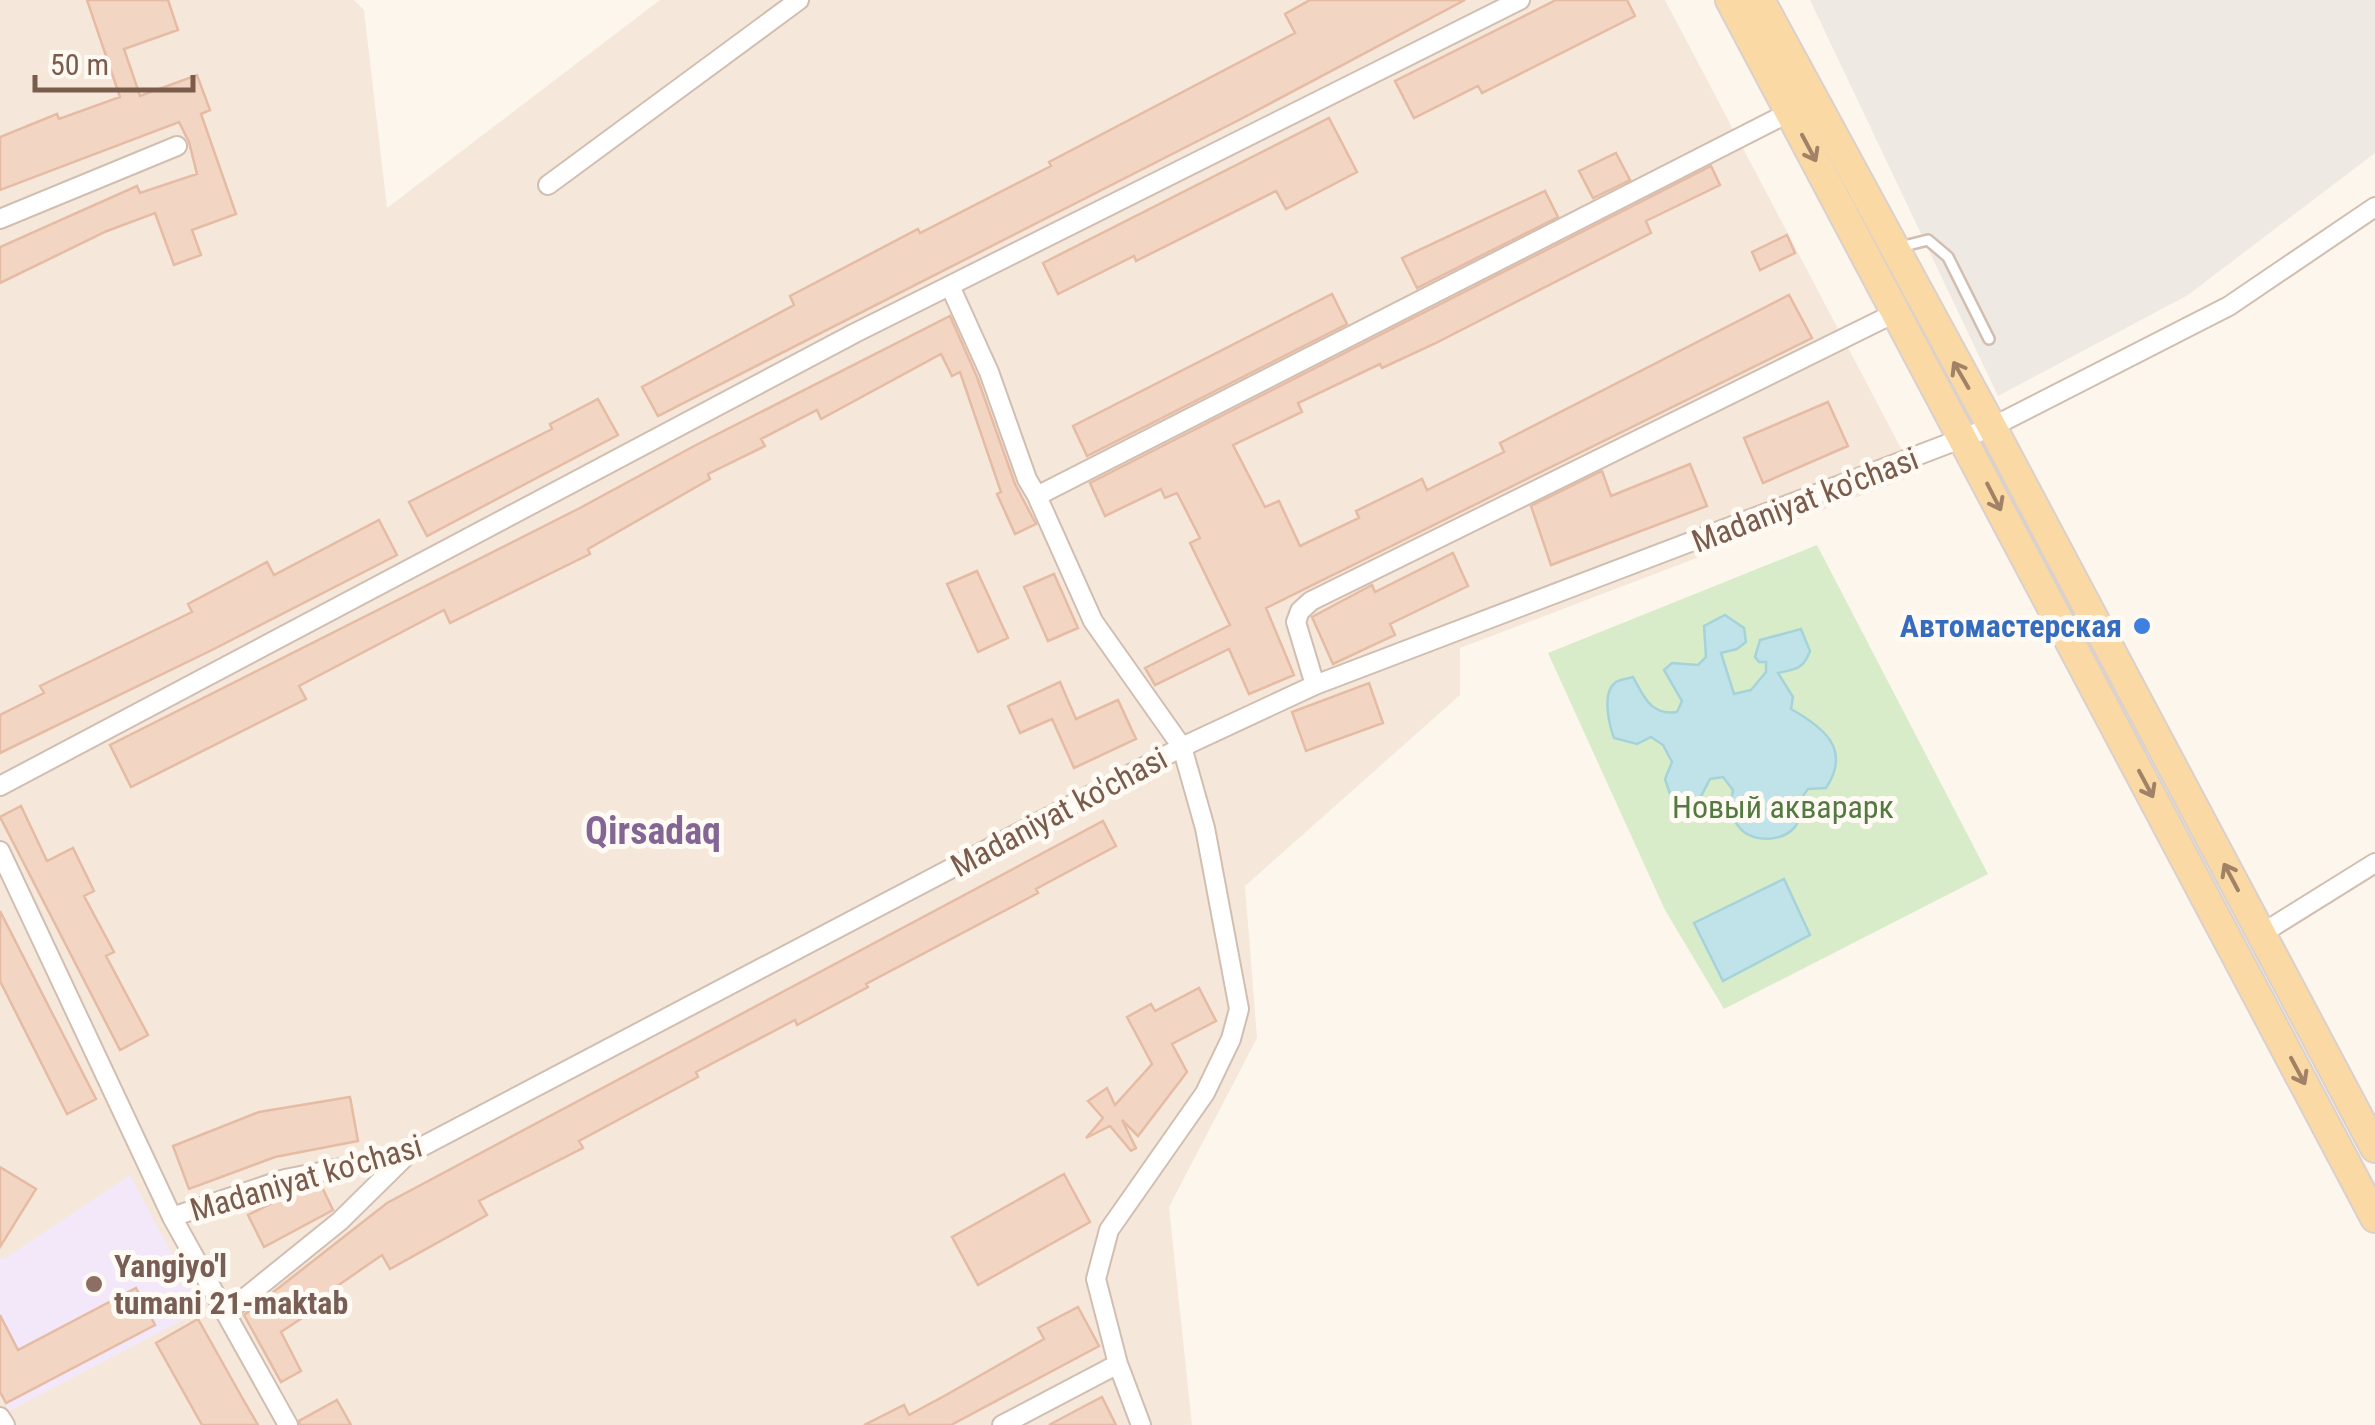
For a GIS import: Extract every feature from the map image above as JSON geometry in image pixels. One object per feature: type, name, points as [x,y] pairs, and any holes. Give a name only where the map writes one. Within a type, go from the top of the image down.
[{"type":"main road","points":[[1730,0],[2375,1218]]},
{"type":"main road","points":[[1760,0],[2375,1148]]},
{"type":"street","points":[[548,185],[799,0]]},
{"type":"street","points":[[0,786],[950,286],[1520,0]]},
{"type":"street","points":[[1038,496],[1790,112]]},
{"type":"street","points":[[0,219],[177,146]]},
{"type":"street","name":"Madaniyat ko'chasi","points":[[172,1217],[285,1179],[406,1155],[1182,747],[1315,685],[1965,440],[2229,306],[2375,207]]},
{"type":"street","points":[[950,286],[989,372],[1027,479],[1093,621],[1182,747],[1205,828],[1239,1009],[1232,1039],[1205,1093],[1109,1230],[1096,1279],[1118,1364],[1140,1425]]},
{"type":"street","points":[[1315,685],[1296,622],[1300,610],[1311,601],[1897,312]]},
{"type":"street","points":[[0,851],[172,1217],[288,1425]]},
{"type":"street","points":[[2261,934],[2375,863]]},
{"type":"street","points":[[226,1313],[340,1221],[406,1155]]},
{"type":"street","points":[[1002,1425],[1118,1364]]},
{"type":"street","points":[[0,1416],[5,1425]]},
{"type":"lane","points":[[1893,248],[1928,240],[1948,257],[1989,339]]},
{"type":"shaded area","name":"Qirsadaq","points":[[0,0],[354,0],[364,10],[387,208],[660,0],[1665,0],[1915,475],[1460,648],[1460,695],[1245,886],[1257,1038],[1169,1207],[1192,1425],[0,1425]]},
{"type":"shaded area","points":[[1810,0],[2375,0],[2375,153],[2188,295],[1998,396]]},
{"type":"shaded area","name":"Yangiyo'l tumani 21-maktab","points":[[130,1175],[202,1310],[9,1411],[0,1393],[0,1257],[4,1259]]},
{"type":"green space","name":"Новый акварарк","points":[[1817,545],[1988,874],[1724,1009],[1665,910],[1548,653]]},
{"type":"water","points":[[1725,615],[1744,628],[1746,642],[1721,653],[1734,694],[1751,690],[1766,672],[1766,662],[1755,657],[1760,640],[1801,629],[1810,651],[1807,657],[1798,668],[1778,673],[1793,697],[1791,709],[1814,723],[1835,751],[1836,762],[1826,788],[1808,789],[1795,826],[1775,838],[1751,836],[1739,828],[1729,812],[1733,790],[1723,777],[1710,779],[1695,808],[1685,813],[1672,800],[1665,779],[1672,762],[1663,745],[1651,737],[1637,744],[1614,738],[1610,725],[1607,700],[1611,687],[1633,677],[1655,708],[1677,712],[1682,701],[1664,670],[1672,663],[1698,665],[1706,657],[1704,626]]},
{"type":"water","points":[[1784,879],[1810,935],[1723,981],[1694,923]]},
{"type":"building","points":[[87,0],[168,0],[178,30],[124,49],[140,96],[197,75],[210,110],[201,114],[236,214],[192,230],[201,255],[174,265],[155,213],[107,231],[0,283],[0,247],[137,186],[140,193],[197,174],[179,122],[0,190],[0,137],[57,114],[59,119],[120,97]]},
{"type":"building","points":[[1310,0],[1465,0],[1239,120],[658,416],[642,387],[794,305],[790,296],[1051,166],[1049,162],[1295,33],[1285,14]]},
{"type":"building","points":[[1556,0],[1627,0],[1635,16],[1482,93],[1478,86],[1414,118],[1395,81]]},
{"type":"building","points":[[1329,118],[1357,172],[1286,209],[1276,191],[1136,261],[1134,256],[1058,294],[1043,263]]},
{"type":"building","points":[[1616,153],[1630,180],[1593,198],[1579,171]]},
{"type":"building","points":[[1711,166],[1720,185],[1646,221],[1651,233],[1434,344],[1382,368],[1380,364],[1298,403],[1302,412],[1233,445],[1265,507],[1279,501],[1300,546],[1359,518],[1356,511],[1422,479],[1427,490],[1504,452],[1500,443],[1789,295],[1812,338],[1266,608],[1294,675],[1249,694],[1229,649],[1155,685],[1145,668],[1230,625],[1190,543],[1200,538],[1177,493],[1165,498],[1161,489],[1105,516],[1090,483]]},
{"type":"building","points":[[1545,191],[1558,217],[1417,288],[1402,258]]},
{"type":"building","points":[[1787,235],[1795,253],[1760,270],[1752,252]]},
{"type":"building","points":[[1332,294],[1347,324],[1087,456],[1073,426]]},
{"type":"building","points":[[950,316],[977,377],[1015,484],[1036,524],[1015,534],[997,494],[1001,492],[960,372],[952,376],[941,354],[821,419],[817,410],[761,439],[765,446],[708,474],[710,479],[588,549],[590,554],[450,623],[444,610],[299,686],[306,699],[131,787],[110,745]]},
{"type":"building","points":[[598,399],[618,435],[427,536],[409,502],[552,429],[550,424]]},
{"type":"building","points":[[1828,402],[1848,446],[1763,483],[1744,438]]},
{"type":"building","points":[[1690,464],[1707,506],[1551,565],[1531,506],[1602,471],[1611,496]]},
{"type":"building","points":[[379,520],[397,555],[0,753],[0,715],[44,693],[40,686],[192,612],[188,604],[267,562],[274,575]]},
{"type":"building","points":[[1453,553],[1468,586],[1390,624],[1395,635],[1333,664],[1312,617],[1372,585],[1375,592]]},
{"type":"building","points":[[977,571],[1008,638],[978,652],[947,584]]},
{"type":"building","points":[[1054,574],[1078,628],[1048,641],[1024,587]]},
{"type":"building","points":[[1060,682],[1076,719],[1118,700],[1136,739],[1074,768],[1052,719],[1020,733],[1008,706]]},
{"type":"building","points":[[1369,683],[1383,723],[1306,751],[1292,712]]},
{"type":"building","points":[[21,806],[47,861],[73,848],[94,891],[84,896],[114,952],[106,956],[148,1035],[120,1050],[0,817]]},
{"type":"building","points":[[1103,821],[1116,846],[1036,889],[1038,893],[797,1025],[795,1020],[696,1072],[698,1077],[579,1141],[583,1148],[479,1201],[487,1215],[390,1269],[382,1255],[330,1291],[334,1297],[281,1332],[301,1371],[281,1382],[244,1315],[387,1203]]},
{"type":"building","points":[[0,911],[96,1099],[67,1114],[0,981]]},
{"type":"building","points":[[1199,988],[1216,1021],[1172,1044],[1187,1072],[1138,1136],[1122,1120],[1136,1148],[1131,1151],[1110,1126],[1086,1138],[1103,1118],[1088,1101],[1107,1088],[1115,1105],[1152,1064],[1127,1017],[1151,1004],[1155,1011]]},
{"type":"building","points":[[350,1097],[358,1141],[275,1157],[189,1189],[173,1146],[259,1112]]},
{"type":"building","points":[[0,1167],[36,1189],[0,1247]]},
{"type":"building","points":[[1064,1174],[1090,1222],[978,1285],[952,1237]]},
{"type":"building","points":[[321,1185],[333,1210],[264,1247],[248,1215],[302,1188]]},
{"type":"building","points":[[136,1288],[155,1325],[6,1403],[0,1392],[0,1315],[18,1350]]},
{"type":"building","points":[[1078,1307],[1099,1346],[951,1425],[864,1425],[904,1405],[909,1415],[946,1395],[1044,1339],[1038,1328]]},
{"type":"building","points":[[198,1319],[258,1425],[202,1425],[156,1343]]},
{"type":"building","points":[[1102,1397],[1116,1425],[1049,1425],[1077,1410]]},
{"type":"building","points":[[337,1400],[351,1425],[300,1425],[299,1421]]},
{"type":"place","name":"Автомастерская","points":[[2142,626]]},
{"type":"place","name":"Yangiyo'l tumani 21-maktab","points":[[94,1284]]},
{"type":"district","name":"Qirsadaq","points":[[653,831]]}]
